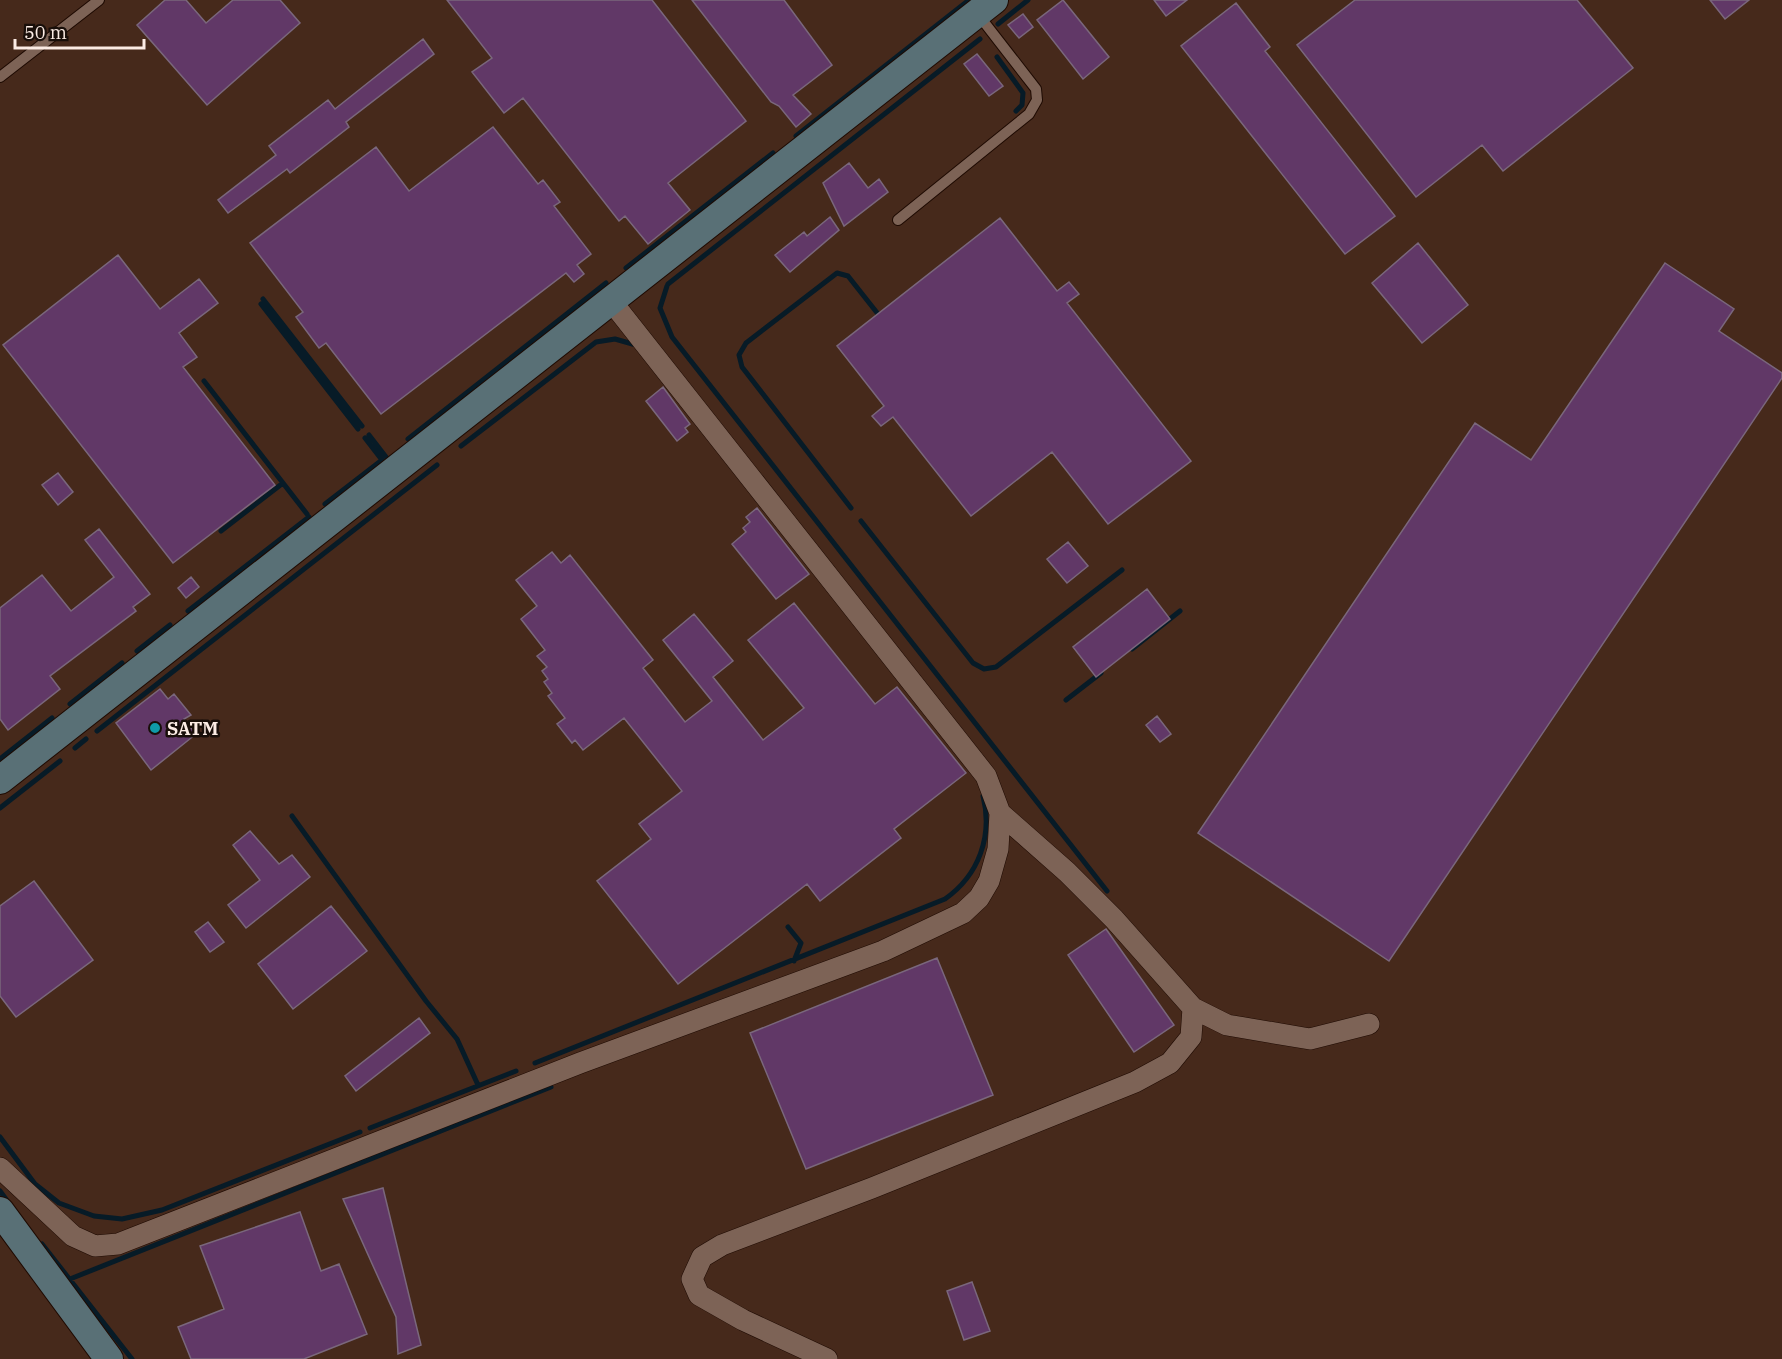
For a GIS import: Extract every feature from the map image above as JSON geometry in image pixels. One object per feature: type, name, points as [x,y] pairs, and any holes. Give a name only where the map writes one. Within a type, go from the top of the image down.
[{"type":"main road","points":[[0,780],[986,7]]},
{"type":"main road","points":[[0,1211],[109,1359]]},
{"type":"street","points":[[0,1168],[73,1236],[95,1246],[118,1244],[580,1063],[883,951],[963,913],[979,898],[989,881],[998,849],[1000,813],[986,776],[612,302]]},
{"type":"street","points":[[1000,813],[1114,919],[1194,1008],[1227,1025],[1310,1039],[1369,1024]]},
{"type":"street","points":[[827,1359],[743,1320],[699,1295],[692,1279],[702,1257],[722,1245],[872,1188],[1135,1082],[1170,1063],[1191,1037],[1194,1008]]},
{"type":"lane","points":[[0,76],[99,0]]},
{"type":"lane","points":[[898,220],[1029,114],[1037,100],[1036,89],[986,7]]},
{"type":"shaded area","points":[[0,0],[1782,0],[1782,1359],[0,1359]]},
{"type":"building","points":[[165,0],[186,0],[206,23],[233,0],[280,0],[300,23],[207,105],[137,25]]},
{"type":"building","points":[[447,0],[652,0],[746,121],[668,183],[690,210],[648,244],[625,216],[619,221],[523,98],[504,113],[472,72],[492,58]]},
{"type":"building","points":[[692,0],[784,0],[832,65],[793,95],[811,114],[796,127],[779,106],[771,102]]},
{"type":"building","points":[[1063,0],[1109,57],[1083,79],[1037,20]]},
{"type":"building","points":[[1154,0],[1187,0],[1166,16]]},
{"type":"building","points":[[1355,0],[1577,0],[1633,68],[1503,171],[1482,145],[1416,197],[1297,45]]},
{"type":"building","points":[[1710,0],[1749,0],[1725,19]]},
{"type":"building","points":[[1236,3],[1270,47],[1265,51],[1395,216],[1345,254],[1181,46]]},
{"type":"building","points":[[1023,14],[1033,27],[1019,38],[1008,25]]},
{"type":"building","points":[[423,39],[434,54],[346,122],[349,127],[290,173],[287,169],[228,213],[218,200],[276,155],[269,146],[328,100],[335,109]]},
{"type":"building","points":[[977,54],[1003,86],[989,96],[964,64]]},
{"type":"building","points":[[493,127],[538,184],[543,180],[560,202],[554,206],[591,254],[577,265],[584,274],[574,282],[566,273],[381,414],[326,343],[319,348],[296,317],[303,312],[250,243],[376,147],[409,191]]},
{"type":"building","points":[[849,163],[868,188],[879,179],[888,192],[844,226],[823,183]]},
{"type":"building","points":[[830,217],[839,230],[790,272],[775,255],[804,232],[807,236]]},
{"type":"building","points":[[1000,218],[1057,291],[1069,282],[1079,294],[1067,303],[1191,461],[1108,524],[1052,452],[971,516],[893,417],[881,426],[872,416],[884,406],[837,346]]},
{"type":"building","points":[[1418,243],[1468,305],[1422,343],[1372,283]]},
{"type":"building","points":[[118,255],[160,309],[199,279],[218,303],[179,333],[197,357],[183,367],[275,485],[173,563],[3,345]]},
{"type":"building","points":[[1665,263],[1734,309],[1719,331],[1782,373],[1782,378],[1389,961],[1198,833],[1475,423],[1531,460]]},
{"type":"building","points":[[663,387],[690,424],[685,428],[688,432],[677,441],[646,401]]},
{"type":"building","points":[[58,473],[73,492],[58,505],[42,485]]},
{"type":"building","points":[[757,508],[809,574],[776,599],[732,544],[746,532],[743,528],[750,522],[746,517]]},
{"type":"building","points":[[99,529],[150,594],[133,607],[136,611],[50,676],[60,689],[8,730],[0,719],[0,608],[42,575],[71,611],[114,577],[85,540]]},
{"type":"building","points":[[1068,542],[1088,566],[1067,583],[1047,559]]},
{"type":"building","points":[[552,552],[561,563],[570,555],[653,660],[643,668],[685,722],[712,701],[663,640],[694,614],[733,661],[713,677],[763,740],[804,708],[748,640],[794,603],[875,704],[897,687],[966,773],[894,829],[901,838],[820,901],[807,884],[678,984],[597,881],[651,839],[639,824],[682,791],[624,718],[583,750],[575,740],[572,743],[557,724],[565,718],[548,696],[552,693],[544,682],[548,679],[542,671],[547,667],[537,656],[545,650],[521,619],[537,606],[516,580]]},
{"type":"building","points":[[191,577],[199,587],[186,598],[178,588]]},
{"type":"building","points":[[1147,589],[1170,619],[1096,677],[1073,647]]},
{"type":"building","name":"SATM","points":[[160,689],[168,699],[174,694],[191,715],[184,719],[196,734],[151,770],[116,723]]},
{"type":"building","points":[[1157,716],[1171,734],[1160,742],[1146,725]]},
{"type":"building","points":[[250,831],[279,864],[292,855],[310,877],[246,928],[228,905],[260,880],[233,845]]},
{"type":"building","points":[[34,881],[93,960],[16,1017],[0,996],[0,906]]},
{"type":"building","points":[[331,906],[367,951],[293,1009],[258,964]]},
{"type":"building","points":[[208,922],[224,942],[210,952],[195,932]]},
{"type":"building","points":[[1106,929],[1174,1025],[1134,1052],[1068,955]]},
{"type":"building","points":[[937,958],[993,1095],[806,1169],[750,1033]]},
{"type":"building","points":[[419,1018],[430,1033],[356,1091],[345,1076]]},
{"type":"building","points":[[383,1188],[421,1345],[398,1354],[396,1317],[343,1199]]},
{"type":"building","points":[[300,1212],[321,1271],[339,1264],[367,1334],[304,1359],[191,1359],[178,1327],[224,1309],[200,1246]]},
{"type":"building","points":[[972,1282],[990,1331],[964,1340],[947,1291]]},
{"type":"waterway","points":[[796,136],[969,0]]},
{"type":"waterway","points":[[998,24],[1028,0]]},
{"type":"waterway","points":[[668,284],[980,39]]},
{"type":"waterway","points":[[997,57],[1023,93],[1022,105],[1016,111]]},
{"type":"waterway","points":[[626,268],[773,153]]},
{"type":"waterway","points":[[851,508],[742,367],[739,355],[746,343],[837,273],[848,276],[878,314]]},
{"type":"waterway","points":[[408,439],[606,283]]},
{"type":"waterway","points":[[667,286],[660,308],[672,337],[1107,891]]},
{"type":"waterway","points":[[263,299],[362,426]]},
{"type":"waterway","points":[[261,304],[358,429]]},
{"type":"waterway","points":[[461,446],[596,342],[615,339],[636,345]]},
{"type":"waterway","points":[[204,381],[307,514]]},
{"type":"waterway","points":[[369,435],[386,457]]},
{"type":"waterway","points":[[325,504],[382,460],[365,438]]},
{"type":"waterway","points":[[97,731],[437,465]]},
{"type":"waterway","points":[[221,531],[283,483]]},
{"type":"waterway","points":[[188,611],[309,517]]},
{"type":"waterway","points":[[861,521],[973,663],[984,669],[996,667],[1122,570]]},
{"type":"waterway","points":[[1132,649],[1180,611]]},
{"type":"waterway","points":[[137,651],[170,625]]},
{"type":"waterway","points":[[70,704],[122,663]]},
{"type":"waterway","points":[[1066,700],[1101,673]]},
{"type":"waterway","points":[[0,759],[52,718]]},
{"type":"waterway","points":[[75,748],[86,739]]},
{"type":"waterway","points":[[0,808],[60,761]]},
{"type":"waterway","points":[[535,1063],[945,899],[967,878],[980,854],[986,826],[983,796]]},
{"type":"waterway","points":[[292,816],[426,1001],[457,1039],[478,1085]]},
{"type":"waterway","points":[[788,927],[801,943],[794,961]]},
{"type":"waterway","points":[[370,1128],[516,1071]]},
{"type":"waterway","points":[[70,1279],[551,1087]]},
{"type":"waterway","points":[[0,1137],[35,1184],[59,1203],[94,1216],[122,1219],[162,1210],[360,1132]]},
{"type":"waterway","points":[[0,1191],[8,1202]]},
{"type":"waterway","points":[[42,1244],[132,1359]]},
{"type":"place","name":"SATM","points":[[155,728]]}]
